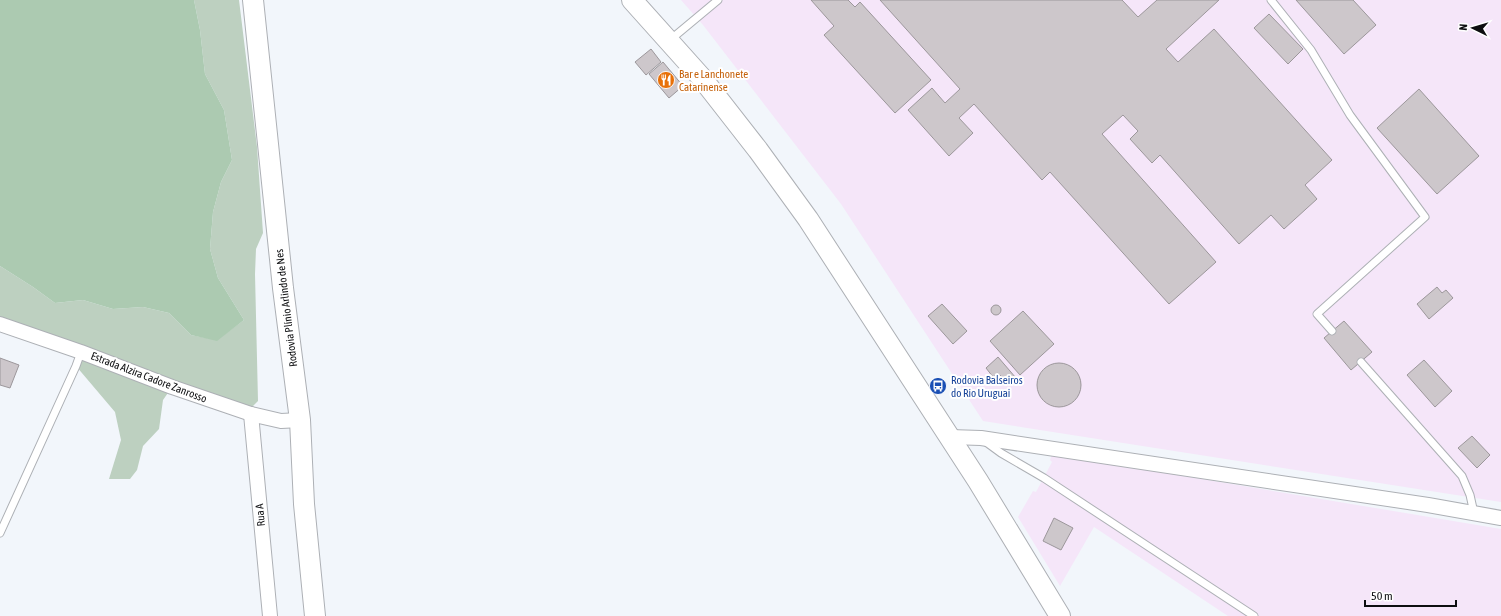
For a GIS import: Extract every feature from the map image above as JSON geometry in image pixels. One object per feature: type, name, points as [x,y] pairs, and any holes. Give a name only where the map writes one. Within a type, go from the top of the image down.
[{"type":"main road","name":"Rodovia Plínio Arlindo de Nes","points":[[253,0],[282,288],[300,420],[304,504],[315,616]]},
{"type":"main road","points":[[632,0],[701,77],[804,213],[978,481],[1060,616]]},
{"type":"street","name":"Estrada Alzira Cadore Zanrosso","points":[[0,324],[250,414],[281,421],[300,420]]},
{"type":"street","name":"Rua A","points":[[250,414],[270,616]]},
{"type":"street","points":[[950,438],[981,438],[1420,504],[1501,518]]},
{"type":"lane","points":[[669,41],[718,0]]},
{"type":"lane","points":[[1271,0],[1311,50],[1350,115],[1425,217],[1317,314],[1332,331]]},
{"type":"lane","points":[[0,533],[81,352]]},
{"type":"lane","points":[[1361,362],[1462,476],[1470,495],[1474,513]]},
{"type":"lane","points":[[981,438],[1001,453],[1044,478],[1254,616]]},
{"type":"shaded area","points":[[681,0],[1501,0],[1501,502],[983,421],[841,204],[703,25]]},
{"type":"shaded area","points":[[1052,454],[1501,529],[1501,616],[1228,616],[1094,527],[1060,586],[1018,517],[1033,491],[1036,492],[1052,462],[1050,460]]},
{"type":"green space","points":[[0,0],[194,0],[200,30],[205,74],[224,110],[232,160],[221,182],[213,212],[210,249],[218,278],[244,320],[217,341],[191,335],[169,313],[143,307],[113,309],[83,300],[55,303],[0,266]]},
{"type":"green space","points":[[194,0],[239,0],[257,147],[263,233],[256,249],[255,274],[258,401],[252,407],[242,409],[0,317],[0,266],[55,303],[83,300],[113,309],[143,307],[169,313],[191,335],[217,340],[244,320],[218,278],[210,249],[213,212],[221,182],[232,160],[224,110],[205,74],[200,30]]},
{"type":"green space","points":[[81,352],[172,387],[163,400],[159,429],[143,446],[137,470],[130,479],[109,479],[121,440],[115,412],[76,366]]},
{"type":"building","points":[[811,0],[848,0],[855,7],[860,2],[931,80],[895,113],[824,35],[834,26]]},
{"type":"building","points":[[880,0],[1122,0],[1138,17],[1157,0],[1219,0],[1166,49],[1178,62],[1214,29],[1332,160],[1305,185],[1317,199],[1284,229],[1271,215],[1239,244],[1160,155],[1152,163],[1130,139],[1138,131],[1123,115],[1102,134],[1216,262],[1169,304],[1050,172],[1042,180],[974,104],[959,118],[973,133],[949,156],[908,110],[932,88],[945,103],[960,89]]},
{"type":"building","points":[[1296,0],[1353,0],[1376,25],[1344,54]]},
{"type":"building","points":[[1269,14],[1303,49],[1288,64],[1254,28]]},
{"type":"building","points":[[651,49],[661,62],[646,75],[635,62]]},
{"type":"building","name":"Bar e Lanchonete Catarinense","points":[[663,62],[683,86],[669,98],[649,74]]},
{"type":"building","points":[[1419,89],[1479,156],[1437,194],[1377,128]]},
{"type":"building","points":[[1437,287],[1442,293],[1446,290],[1453,298],[1429,319],[1417,304]]},
{"type":"building","points":[[942,304],[967,331],[953,344],[928,316]]},
{"type":"building","points":[[994,305],[998,305],[1001,310],[998,315],[994,315],[991,312],[991,308]]},
{"type":"building","points":[[1023,311],[1054,344],[1020,375],[990,341]]},
{"type":"building","points":[[1344,321],[1372,352],[1351,370],[1324,338]]},
{"type":"building","points":[[998,357],[1016,378],[1009,385],[998,373],[993,377],[986,368]]},
{"type":"building","points":[[0,358],[19,365],[10,388],[0,385]]},
{"type":"building","points":[[1424,360],[1452,391],[1435,407],[1407,375]]},
{"type":"building","points":[[1055,363],[1063,363],[1075,369],[1081,381],[1081,389],[1075,401],[1063,407],[1055,407],[1043,401],[1037,389],[1037,381],[1043,369]]},
{"type":"building","points":[[1472,436],[1490,455],[1477,468],[1458,448]]},
{"type":"building","points":[[1054,518],[1073,528],[1061,550],[1043,541]]},
{"type":"place","name":"Bar e Lanchonete Catarinense","points":[[666,80]]},
{"type":"place","name":"Rodovia Balseiros do Rio Uruguai","points":[[938,386]]}]
